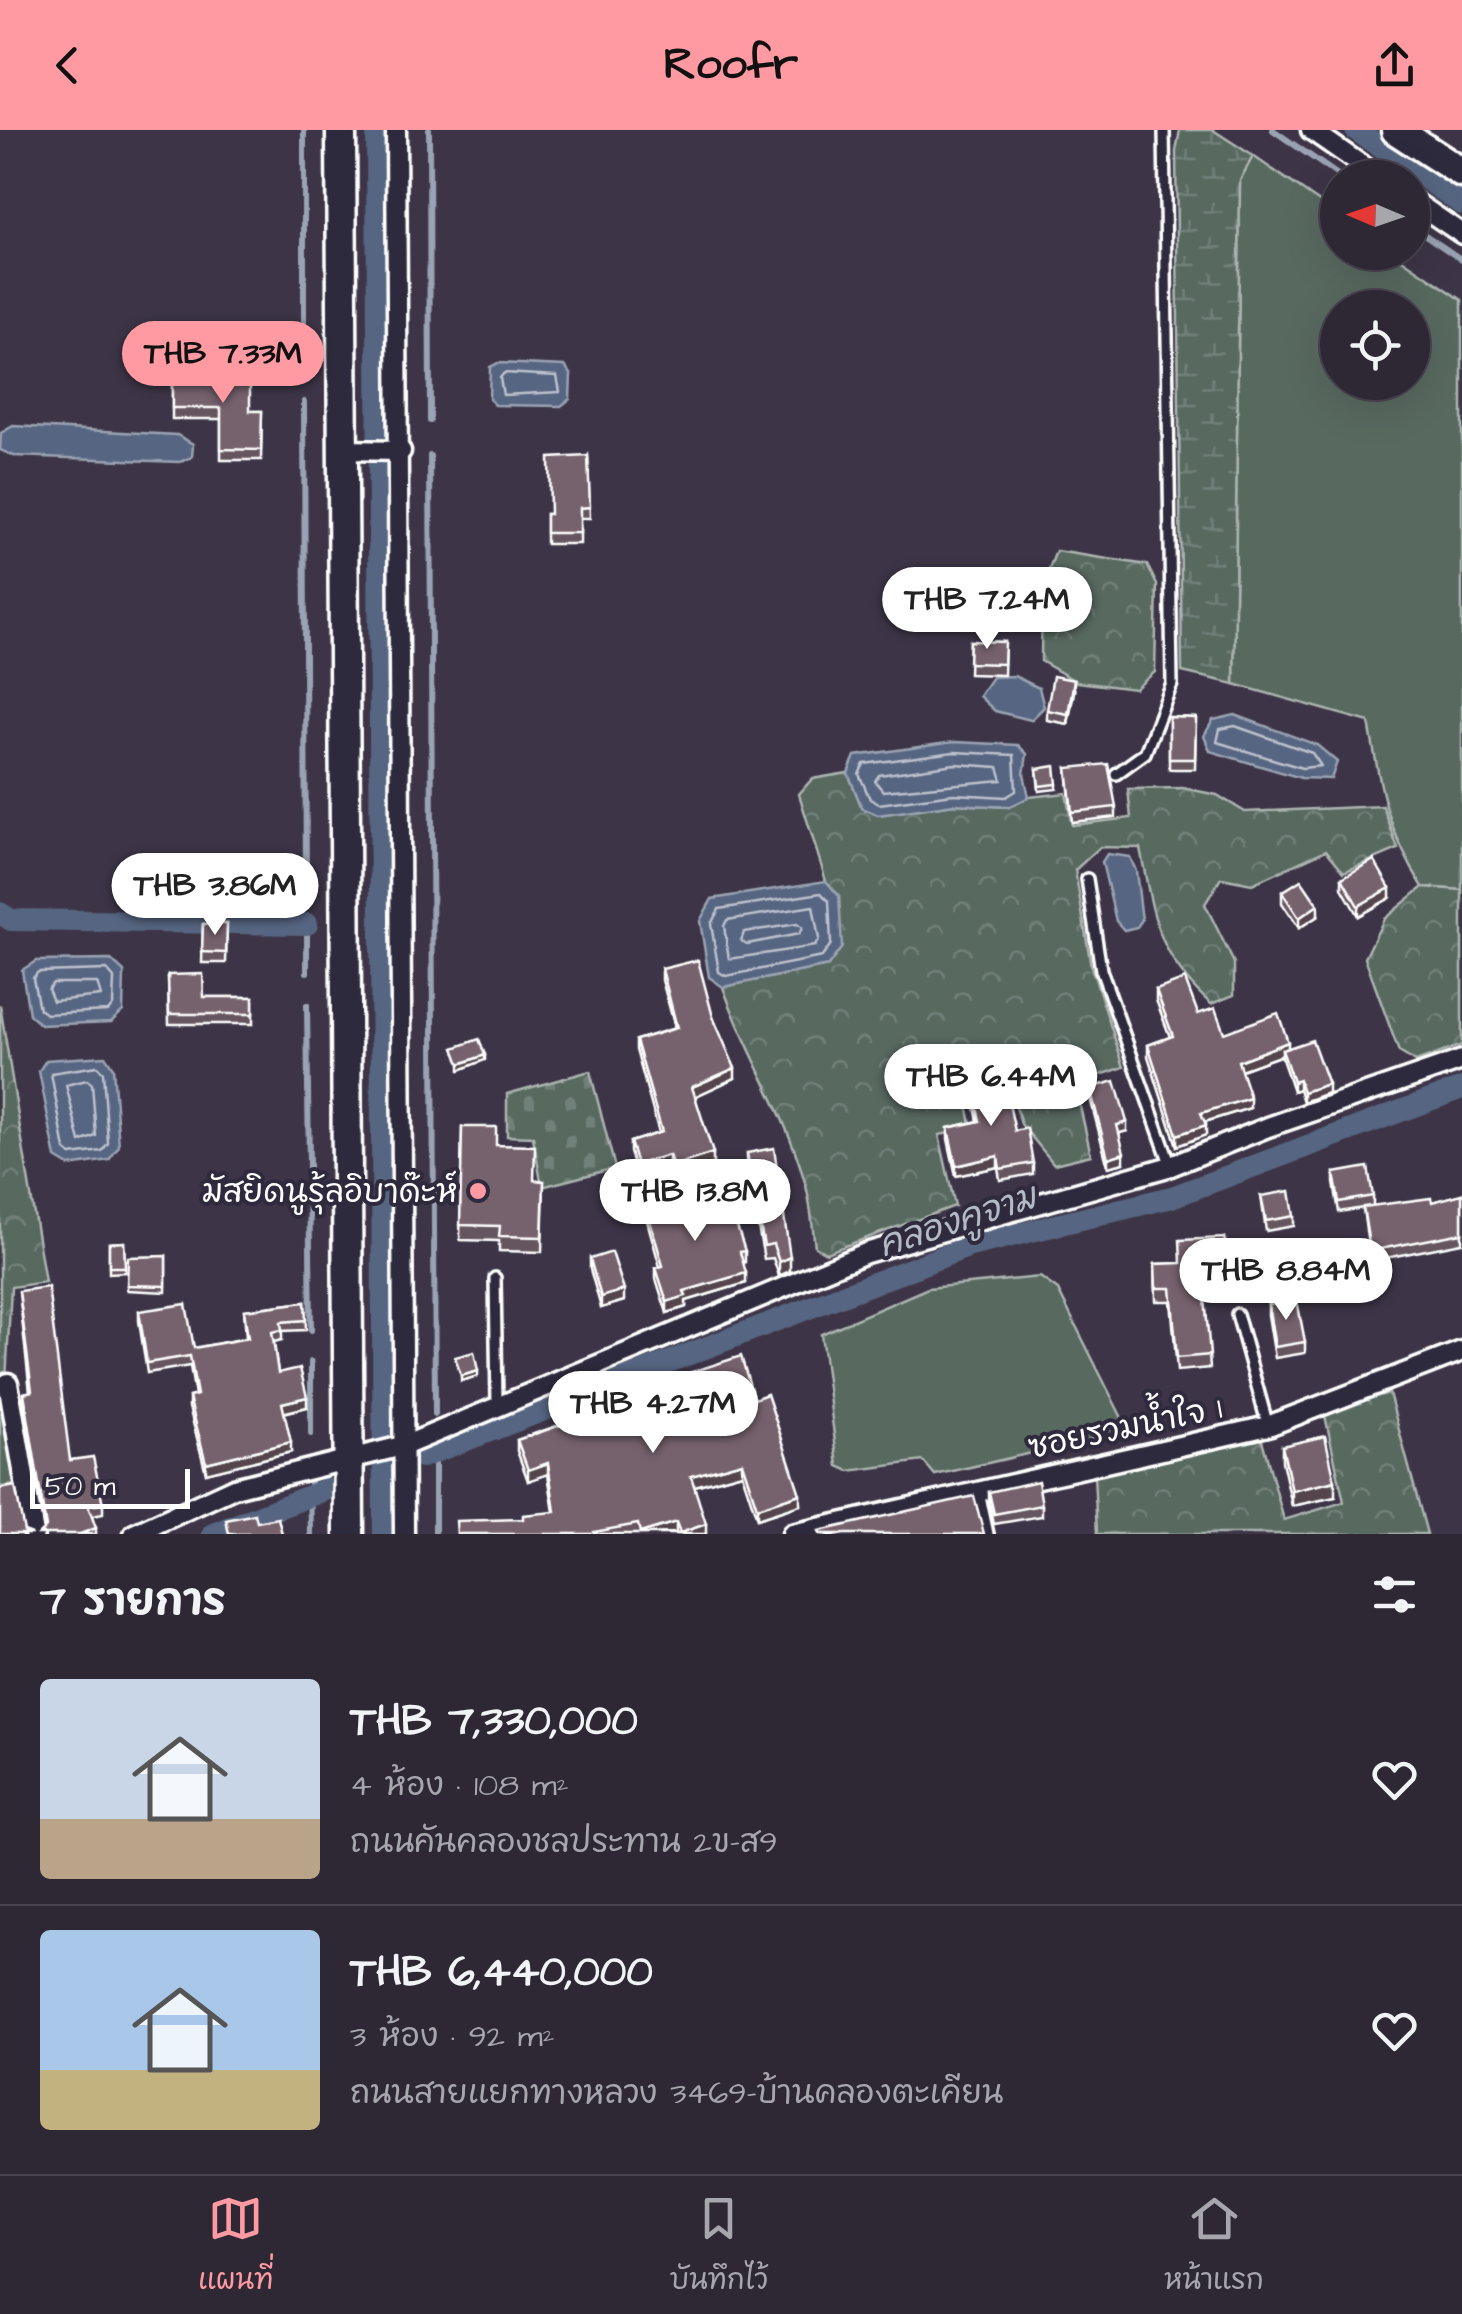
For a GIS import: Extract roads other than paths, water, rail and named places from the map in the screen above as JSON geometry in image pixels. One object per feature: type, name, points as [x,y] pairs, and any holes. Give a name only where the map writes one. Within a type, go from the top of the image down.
[{"type":"street","points":[[341,130],[349,450],[360,1453],[349,1534]]},
{"type":"street","points":[[396,130],[404,1534]]},
{"type":"street","points":[[1311,130],[1354,160]]},
{"type":"street","points":[[1396,130],[1462,173]]},
{"type":"street","points":[[1430,212],[1462,234]]},
{"type":"street","points":[[349,450],[395,451]]},
{"type":"street","points":[[134,1534],[234,1488],[360,1453],[402,1447],[497,1403],[866,1253],[1171,1166],[1268,1127],[1462,1060]]},
{"type":"street","name":"ซอยรวมน้ำใจ 1","points":[[792,1534],[1268,1426],[1462,1351]]},
{"type":"street","points":[[8,1383],[34,1534]]},
{"type":"lane","points":[[1116,774],[1145,753],[1172,684],[1164,130]]},
{"type":"lane","points":[[1087,878],[1101,970],[1171,1166]]},
{"type":"lane","points":[[494,1278],[497,1403]]},
{"type":"lane","points":[[1237,1314],[1268,1426]]},
{"type":"lane","points":[[978,1490],[988,1534]]},
{"type":"water","points":[[498,363],[565,366],[571,374],[570,399],[561,406],[495,405],[489,399],[490,367]]},
{"type":"water","points":[[13,426],[177,435],[193,444],[192,457],[180,462],[14,456],[0,450],[1,433]]},
{"type":"water","points":[[1014,676],[1039,688],[1044,707],[1031,720],[995,711],[979,696],[992,677]]},
{"type":"water","points":[[1235,715],[1317,745],[1337,762],[1331,779],[1301,778],[1210,751],[1204,736],[1213,720]]},
{"type":"water","points":[[954,742],[1018,745],[1027,754],[1024,774],[1029,797],[1009,807],[954,804],[878,815],[862,808],[848,773],[855,756]]},
{"type":"water","points":[[1107,854],[1130,857],[1136,871],[1142,920],[1137,927],[1124,930],[1116,921],[1102,862]]},
{"type":"water","points":[[826,881],[839,896],[842,947],[828,966],[723,987],[709,977],[700,921],[712,899]]},
{"type":"water","points":[[111,960],[124,972],[123,1011],[111,1022],[41,1025],[29,1014],[22,970],[36,961]]},
{"type":"water","points":[[105,1056],[113,1068],[119,1146],[109,1160],[69,1166],[56,1158],[39,1071],[46,1060]]},
{"type":"waterway","points":[[304,130],[304,372]]},
{"type":"waterway","points":[[377,130],[384,1534]]},
{"type":"waterway","points":[[429,130],[430,421]]},
{"type":"waterway","points":[[1273,130],[1320,163]]},
{"type":"waterway","points":[[1356,130],[1462,204]]},
{"type":"waterway","points":[[1430,238],[1462,260]]},
{"type":"waterway","points":[[304,402],[306,895]]},
{"type":"waterway","points":[[430,456],[435,1414]]},
{"type":"waterway","points":[[0,913],[11,920],[307,924]]},
{"type":"waterway","points":[[307,922],[307,972]]},
{"type":"waterway","points":[[307,1005],[311,1330]]},
{"type":"waterway","name":"คลองคูจาม","points":[[422,1457],[970,1246],[1172,1197],[1462,1088]]},
{"type":"waterway","points":[[311,1362],[311,1434]]},
{"type":"waterway","points":[[435,1437],[435,1534]]},
{"type":"waterway","points":[[310,1475],[311,1534]]},
{"type":"waterway","name":"คลองคูจาม","points":[[213,1534],[327,1489]]},
{"type":"place","name":"มัสยิดนูรุ้ลอิบาด๊ะห์","points":[[478,1191]]}]
